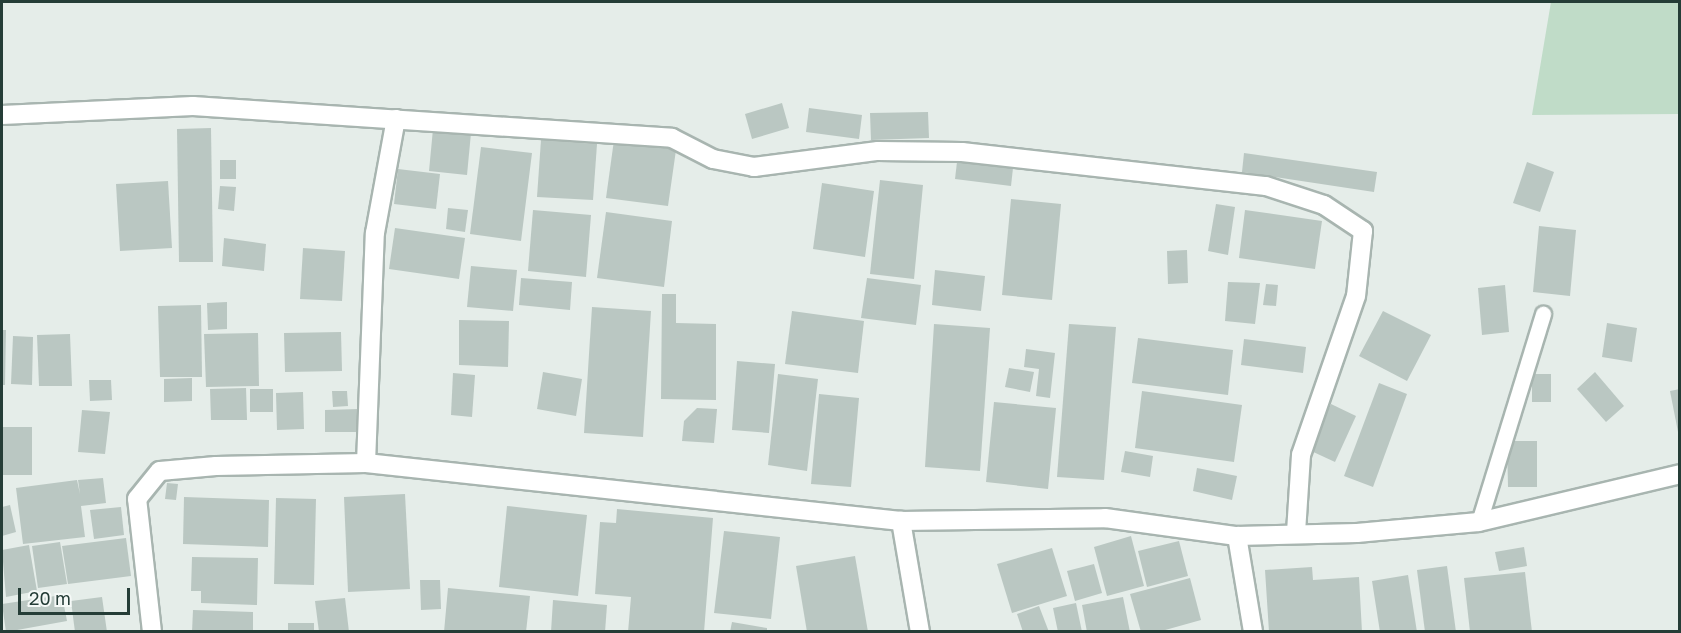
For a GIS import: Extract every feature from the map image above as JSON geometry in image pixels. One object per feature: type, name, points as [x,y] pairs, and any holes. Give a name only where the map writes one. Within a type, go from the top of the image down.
[{"type":"street","points":[[2,115],[193,106],[672,138],[713,159],[754,167],[878,151],[962,152],[1266,186],[1324,205],[1363,231],[1356,296],[1301,455],[1296,532]]},
{"type":"street","points":[[366,463],[375,233],[396,119]]},
{"type":"street","points":[[152,632],[137,499],[160,471],[216,466],[366,463],[901,521],[1105,518],[1237,536],[1296,532],[1357,532],[1479,522],[1680,474]]},
{"type":"street","points":[[901,521],[920,632]]},
{"type":"street","points":[[1237,536],[1253,632]]},
{"type":"lane","points":[[1479,522],[1543,314]]},
{"type":"green space","points":[[1551,2],[1679,2],[1679,114],[1532,115]]},
{"type":"building","points":[[782,103],[789,128],[752,139],[745,114]]},
{"type":"building","points":[[809,108],[862,115],[859,139],[806,132]]},
{"type":"building","points":[[928,112],[929,138],[871,140],[870,113]]},
{"type":"building","points":[[211,128],[213,262],[179,262],[177,129]]},
{"type":"building","points":[[433,129],[471,133],[467,175],[429,171]]},
{"type":"building","points":[[541,140],[597,144],[593,200],[537,197]]},
{"type":"building","points":[[614,140],[676,150],[668,206],[606,198]]},
{"type":"building","points":[[481,147],[532,153],[521,241],[470,234]]},
{"type":"building","points":[[1244,153],[1377,172],[1374,192],[1242,172]]},
{"type":"building","points":[[220,160],[236,160],[236,179],[220,179]]},
{"type":"building","points":[[957,162],[1013,168],[1011,186],[955,179]]},
{"type":"building","points":[[1527,162],[1554,172],[1540,212],[1513,203]]},
{"type":"building","points":[[398,169],[440,174],[436,209],[394,204]]},
{"type":"building","points":[[880,180],[923,185],[914,279],[870,274]]},
{"type":"building","points":[[168,181],[172,248],[120,251],[116,184]]},
{"type":"building","points":[[822,183],[874,191],[865,257],[813,249]]},
{"type":"building","points":[[220,186],[236,187],[234,211],[218,209]]},
{"type":"building","points":[[1011,199],[1061,204],[1052,300],[1002,295]]},
{"type":"building","points":[[1216,204],[1235,207],[1228,255],[1208,251]]},
{"type":"building","points":[[448,208],[468,210],[465,232],[446,229]]},
{"type":"building","points":[[533,210],[591,215],[586,277],[528,271]]},
{"type":"building","points":[[1245,210],[1322,221],[1315,269],[1239,258]]},
{"type":"building","points":[[606,212],[672,221],[664,287],[597,278]]},
{"type":"building","points":[[1539,226],[1576,230],[1570,296],[1533,292]]},
{"type":"building","points":[[395,228],[465,238],[459,279],[389,269]]},
{"type":"building","points":[[224,238],[266,244],[264,271],[222,266]]},
{"type":"building","points":[[303,248],[345,251],[342,301],[300,299]]},
{"type":"building","points":[[1187,250],[1188,283],[1168,284],[1167,251]]},
{"type":"building","points":[[471,266],[517,270],[513,311],[467,307]]},
{"type":"building","points":[[935,270],[985,276],[981,311],[932,305]]},
{"type":"building","points":[[521,278],[572,282],[570,310],[519,305]]},
{"type":"building","points":[[867,278],[921,285],[916,325],[861,318]]},
{"type":"building","points":[[1228,282],[1260,283],[1255,324],[1225,321]]},
{"type":"building","points":[[1266,284],[1278,285],[1276,306],[1263,305]]},
{"type":"building","points":[[1505,285],[1509,332],[1482,335],[1478,288]]},
{"type":"building","points":[[662,294],[676,294],[676,323],[716,324],[716,400],[661,399]]},
{"type":"building","points":[[227,302],[227,329],[208,330],[207,303]]},
{"type":"building","points":[[201,305],[202,377],[160,377],[158,306]]},
{"type":"building","points":[[592,307],[651,311],[643,437],[584,433]]},
{"type":"building","points":[[792,311],[864,321],[858,373],[785,364]]},
{"type":"building","points":[[1383,311],[1431,335],[1407,381],[1359,356]]},
{"type":"building","points":[[459,320],[509,321],[508,367],[459,365]]},
{"type":"building","points":[[1607,323],[1637,328],[1632,362],[1602,357]]},
{"type":"building","points":[[934,324],[990,328],[980,471],[925,467]]},
{"type":"building","points":[[1069,324],[1116,327],[1104,480],[1057,477]]},
{"type":"building","points":[[2,330],[6,330],[5,385],[2,385]]},
{"type":"building","points":[[341,332],[342,371],[285,372],[284,333]]},
{"type":"building","points":[[258,333],[259,386],[206,387],[204,334]]},
{"type":"building","points":[[70,334],[72,386],[39,386],[37,335]]},
{"type":"building","points":[[13,336],[33,337],[32,385],[11,384]]},
{"type":"building","points":[[1138,338],[1233,350],[1228,395],[1132,383]]},
{"type":"building","points":[[1244,339],[1306,347],[1303,373],[1241,365]]},
{"type":"building","points":[[1026,349],[1055,353],[1050,398],[1036,396],[1039,369],[1024,367]]},
{"type":"building","points":[[737,361],[775,364],[769,433],[732,430]]},
{"type":"building","points":[[1009,368],[1034,372],[1030,392],[1005,387]]},
{"type":"building","points":[[543,372],[582,379],[576,416],[537,409]]},
{"type":"building","points":[[1595,372],[1624,406],[1606,422],[1577,389]]},
{"type":"building","points":[[453,373],[475,375],[472,417],[451,415]]},
{"type":"building","points":[[778,374],[818,379],[807,471],[768,465]]},
{"type":"building","points":[[1532,374],[1551,374],[1551,402],[1532,402]]},
{"type":"building","points":[[192,378],[192,401],[164,402],[164,379]]},
{"type":"building","points":[[89,380],[111,380],[112,400],[90,401]]},
{"type":"building","points":[[1379,383],[1407,394],[1373,487],[1344,476]]},
{"type":"building","points":[[246,388],[247,420],[211,420],[210,389]]},
{"type":"building","points":[[250,389],[273,389],[273,412],[250,412]]},
{"type":"building","points":[[1680,389],[1680,432],[1678,432],[1670,391]]},
{"type":"building","points":[[332,391],[347,391],[348,406],[333,407]]},
{"type":"building","points":[[1142,391],[1242,405],[1234,462],[1135,448]]},
{"type":"building","points":[[303,392],[304,429],[277,430],[276,393]]},
{"type":"building","points":[[819,394],[859,398],[851,487],[811,484]]},
{"type":"building","points":[[994,402],[1056,408],[1048,489],[986,482]]},
{"type":"building","points":[[1331,404],[1356,416],[1335,462],[1309,450]]},
{"type":"building","points":[[697,408],[717,409],[714,443],[682,441],[684,421]]},
{"type":"building","points":[[359,409],[359,432],[325,432],[325,410]]},
{"type":"building","points":[[82,410],[110,412],[105,454],[78,452]]},
{"type":"building","points":[[2,427],[32,427],[32,475],[2,475]]},
{"type":"building","points":[[1507,441],[1537,441],[1537,487],[1508,487]]},
{"type":"building","points":[[1125,451],[1153,456],[1150,477],[1121,472]]},
{"type":"building","points":[[1197,468],[1237,476],[1232,500],[1193,491]]},
{"type":"building","points":[[103,478],[106,503],[81,506],[85,537],[23,544],[16,488],[77,480],[80,494],[78,480]]},
{"type":"building","points":[[167,483],[178,484],[176,500],[165,499]]},
{"type":"building","points":[[405,494],[410,589],[348,592],[344,497]]},
{"type":"building","points":[[184,497],[269,500],[268,547],[183,544]]},
{"type":"building","points":[[276,498],[316,499],[314,585],[274,584]]},
{"type":"building","points":[[10,505],[16,532],[2,536],[2,507]]},
{"type":"building","points":[[507,506],[587,515],[578,596],[499,587]]},
{"type":"building","points":[[121,507],[124,535],[94,539],[90,510]]},
{"type":"building","points":[[617,509],[713,518],[704,632],[628,632],[631,597],[595,594],[600,522],[616,523]]},
{"type":"building","points":[[724,531],[780,537],[771,619],[714,613]]},
{"type":"building","points":[[1131,536],[1144,586],[1107,596],[1094,547]]},
{"type":"building","points":[[126,538],[131,576],[68,584],[62,546]]},
{"type":"building","points":[[1179,541],[1188,576],[1147,587],[1138,551]]},
{"type":"building","points":[[60,542],[67,584],[38,588],[32,546]]},
{"type":"building","points":[[29,545],[37,591],[6,597],[2,550]]},
{"type":"building","points":[[1524,547],[1527,566],[1499,571],[1495,552]]},
{"type":"building","points":[[1052,548],[1067,596],[1012,613],[997,564]]},
{"type":"building","points":[[855,556],[868,632],[807,632],[796,566]]},
{"type":"building","points":[[192,557],[258,558],[257,605],[201,603],[201,591],[191,591]]},
{"type":"building","points":[[1094,564],[1102,593],[1075,601],[1067,571]]},
{"type":"building","points":[[1447,566],[1456,632],[1425,632],[1417,570]]},
{"type":"building","points":[[1312,567],[1313,580],[1359,577],[1362,632],[1269,632],[1265,570]]},
{"type":"building","points":[[1525,572],[1532,632],[1470,632],[1464,578]]},
{"type":"building","points":[[1408,575],[1417,632],[1380,632],[1372,581]]},
{"type":"building","points":[[1190,578],[1201,620],[1158,632],[1141,632],[1130,594]]},
{"type":"building","points":[[420,580],[440,580],[441,609],[421,610]]},
{"type":"building","points":[[448,588],[530,596],[526,632],[444,632]]},
{"type":"building","points":[[62,595],[67,621],[6,632],[2,604]]},
{"type":"building","points":[[102,597],[107,632],[75,632],[71,601]]},
{"type":"building","points":[[1123,597],[1130,632],[1087,632],[1082,605]]},
{"type":"building","points":[[345,598],[349,632],[319,632],[315,601]]},
{"type":"building","points":[[553,600],[607,605],[605,632],[551,632]]},
{"type":"building","points":[[1076,603],[1082,632],[1058,632],[1053,608]]},
{"type":"building","points":[[1039,606],[1049,632],[1023,632],[1017,614]]},
{"type":"building","points":[[193,610],[253,612],[253,632],[192,632]]},
{"type":"building","points":[[732,622],[767,628],[767,632],[730,632]]},
{"type":"building","points":[[288,623],[314,623],[314,632],[288,632]]}]
